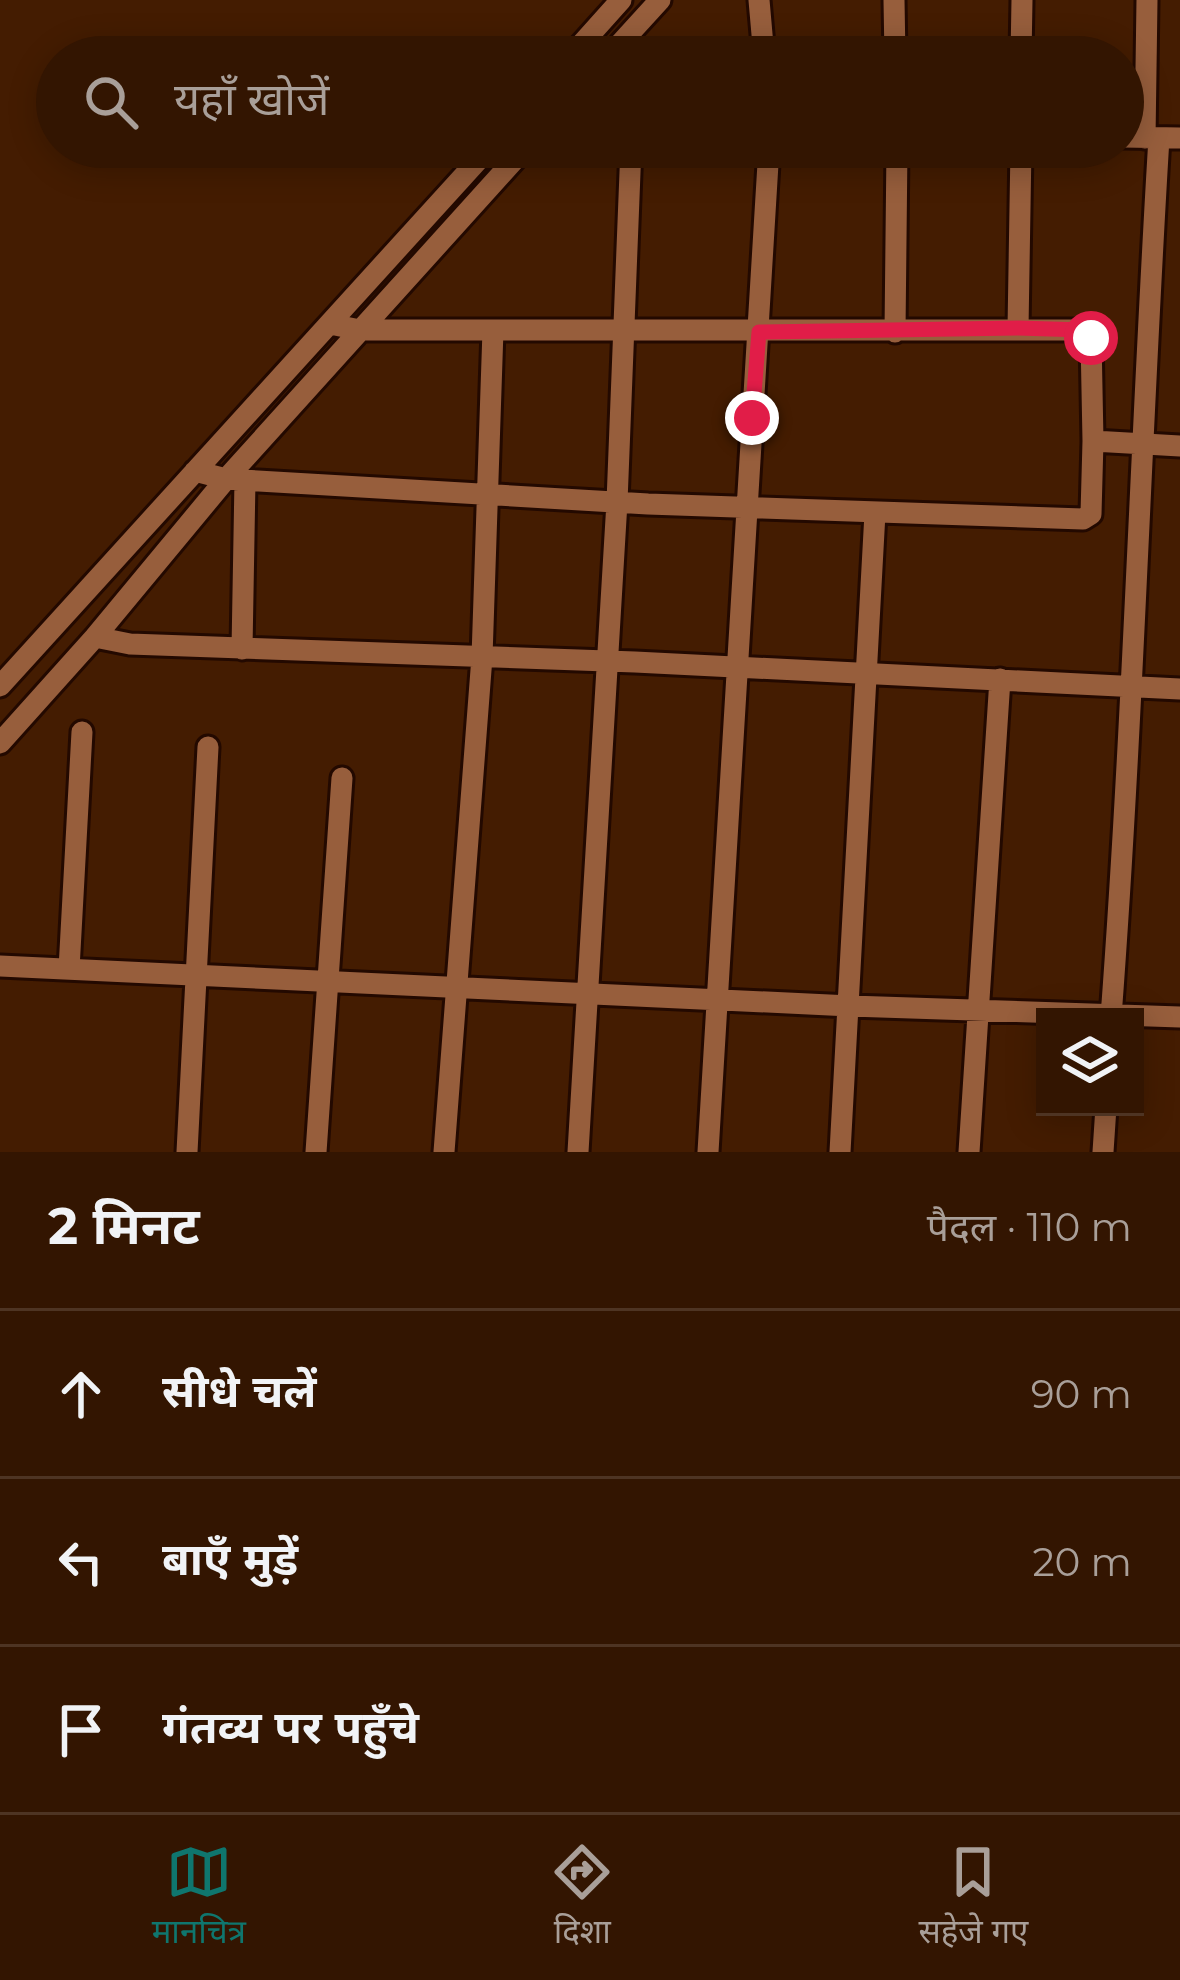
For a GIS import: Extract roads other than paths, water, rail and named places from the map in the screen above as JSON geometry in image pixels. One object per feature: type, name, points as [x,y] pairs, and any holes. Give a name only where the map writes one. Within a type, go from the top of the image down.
[{"type":"street","points":[[589,36],[621,0]]},
{"type":"street","points":[[627,36],[660,0]]},
{"type":"street","points":[[759,0],[762,36]]},
{"type":"street","points":[[894,0],[895,36]]},
{"type":"street","points":[[1021,36],[1022,0]]},
{"type":"street","points":[[1112,1008],[1132,687],[1152,138],[1147,0]]},
{"type":"street","points":[[0,686],[471,168]]},
{"type":"street","points":[[0,743],[507,168]]},
{"type":"street","points":[[578,1152],[617,502],[631,168]]},
{"type":"street","points":[[708,1152],[768,168]]},
{"type":"street","points":[[895,332],[897,168]]},
{"type":"street","points":[[1018,328],[1021,168]]},
{"type":"street","points":[[196,472],[236,479],[490,495],[875,513],[1083,519],[1092,508],[1089,333],[1018,328],[895,332],[360,330],[330,324]]},
{"type":"street","points":[[445,1152],[482,657],[493,330]]},
{"type":"street","points":[[1094,441],[1180,446]]},
{"type":"street","points":[[236,479],[242,649]]},
{"type":"street","points":[[840,1152],[875,513]]},
{"type":"street","points":[[95,638],[130,644],[868,672],[1180,689]]},
{"type":"street","points":[[969,1152],[1000,680]]},
{"type":"street","points":[[69,969],[82,732]]},
{"type":"street","points":[[188,1152],[208,746]]},
{"type":"street","points":[[316,1152],[342,778]]},
{"type":"street","points":[[0,966],[1036,1013]]},
{"type":"street","points":[[1144,1016],[1180,1017]]},
{"type":"street","points":[[1103,1152],[1105,1116]]}]
